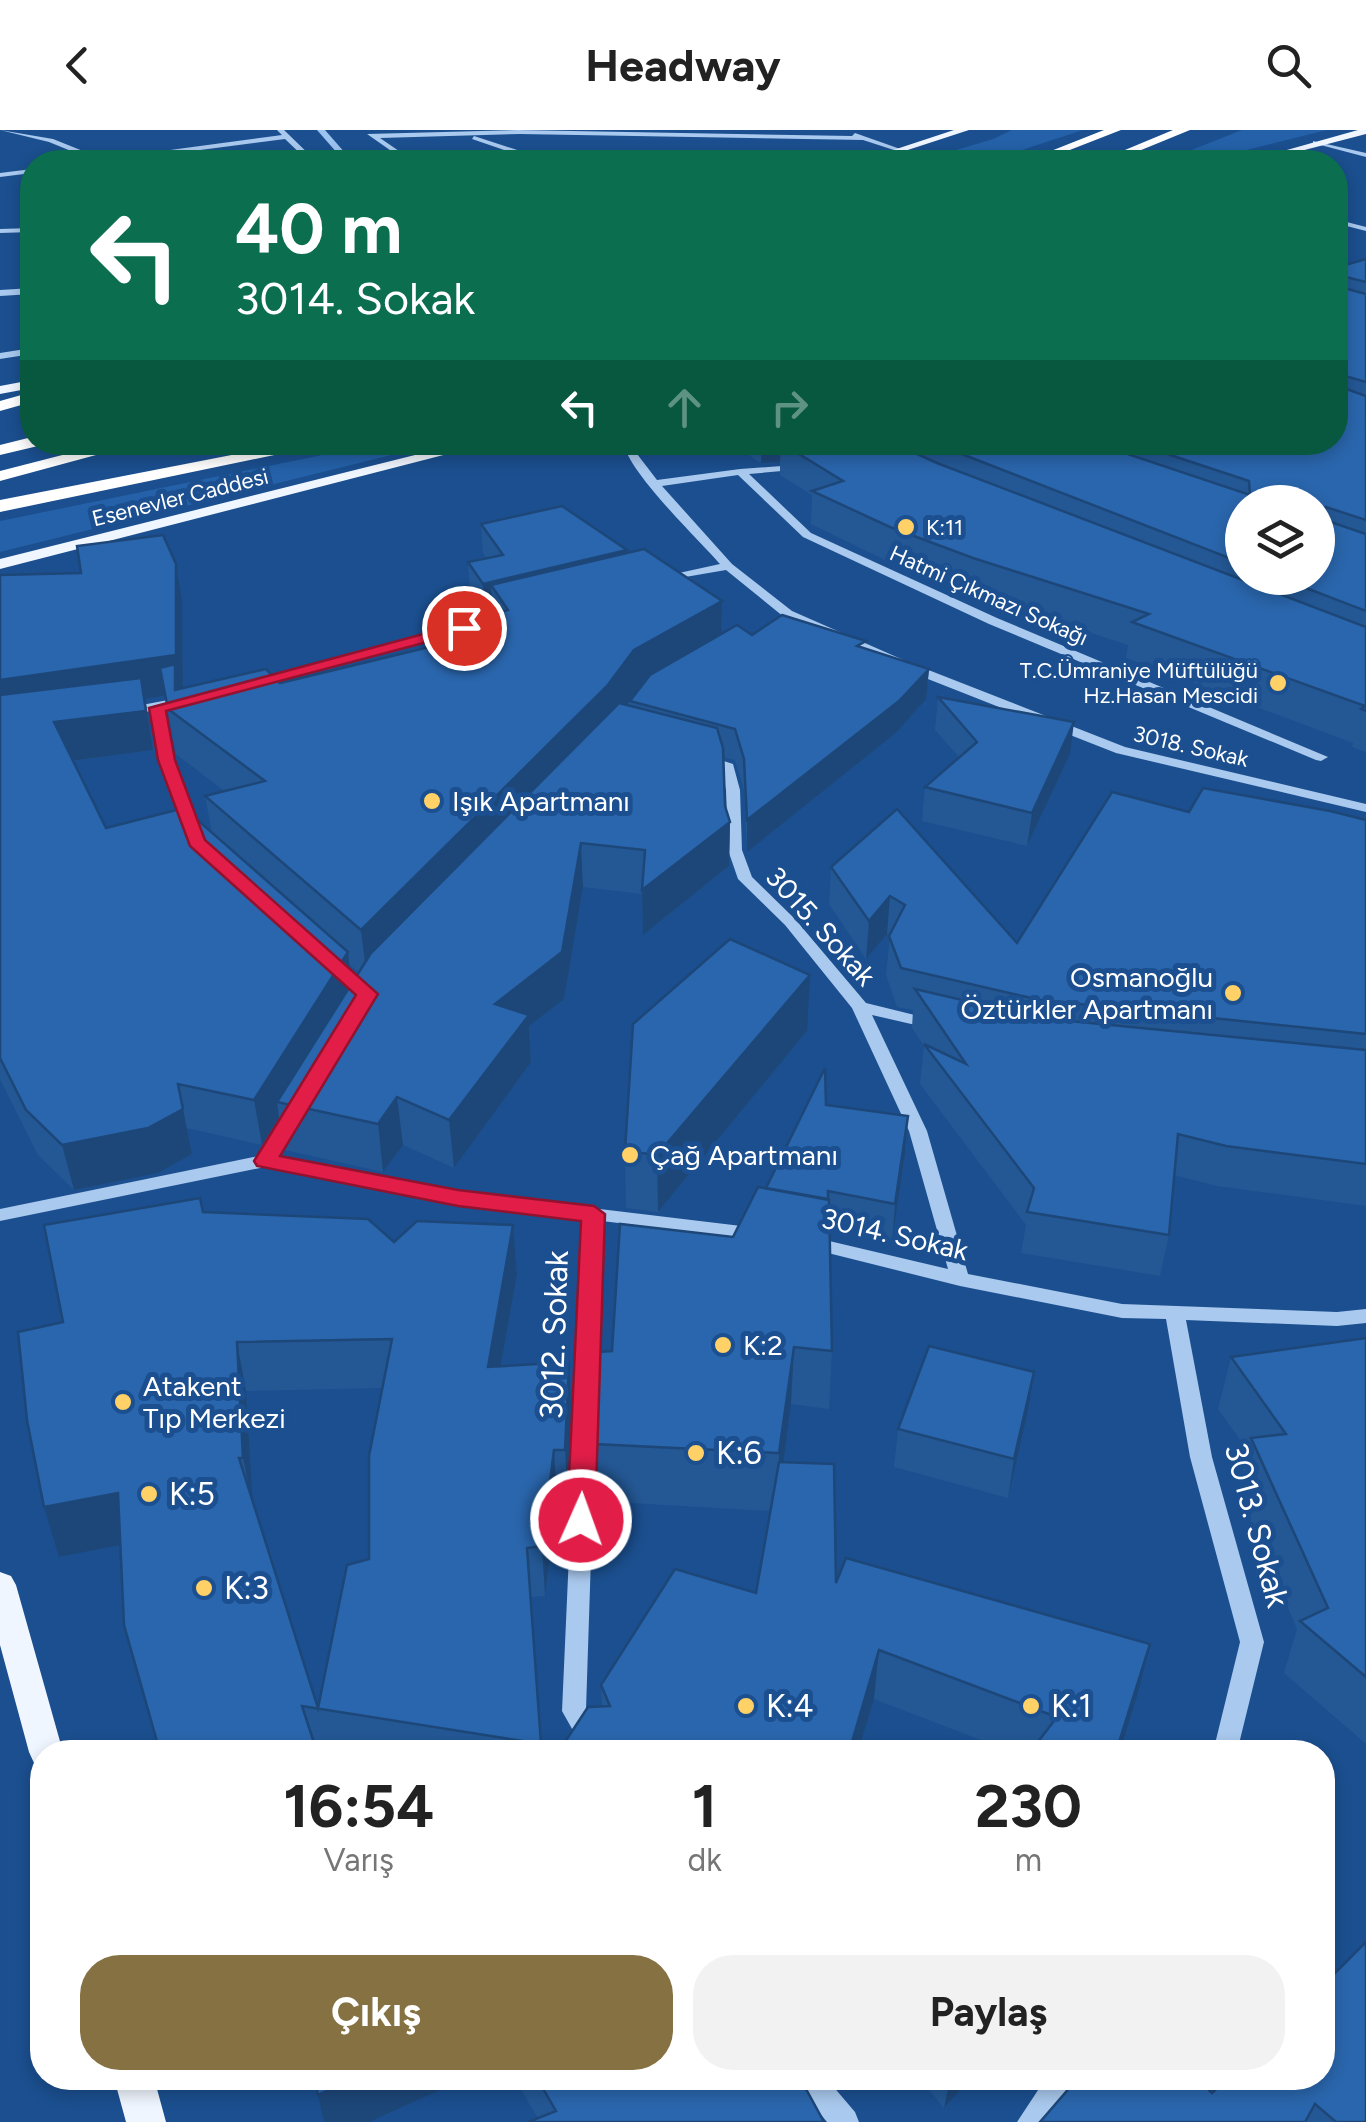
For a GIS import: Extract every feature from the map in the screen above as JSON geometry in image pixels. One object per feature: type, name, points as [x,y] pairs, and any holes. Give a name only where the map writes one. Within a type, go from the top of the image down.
[{"type":"highway","points":[[1061,150],[1114,130]]},
{"type":"highway","points":[[1133,150],[1184,130]]},
{"type":"highway","points":[[0,476],[84,455]]},
{"type":"highway","points":[[0,506],[262,455]]},
{"type":"main road","points":[[905,150],[964,130]]},
{"type":"main road","points":[[1289,150],[1366,132]]},
{"type":"main road","name":"Esenevler Caddesi","points":[[0,564],[435,455]]},
{"type":"main road","points":[[0,1585],[43,1740]]},
{"type":"main road","points":[[137,2090],[146,2122]]},
{"type":"street","points":[[1,130],[51,140],[76,150]]},
{"type":"street","points":[[842,130],[899,150]]},
{"type":"street","points":[[368,133],[524,131],[865,138]]},
{"type":"street","points":[[179,150],[283,133]]},
{"type":"street","points":[[368,133],[393,150]]},
{"type":"street","points":[[461,134],[508,150]]},
{"type":"street","points":[[1315,142],[1366,142]]},
{"type":"street","points":[[1315,142],[1346,150]]},
{"type":"street","name":"3018. Sokak","points":[[632,455],[728,566],[788,614],[904,665],[1121,750],[1366,808]]},
{"type":"street","points":[[654,484],[816,465]]},
{"type":"street","name":"Hatmi Çıkmazı Sokağı","points":[[740,472],[807,535],[993,621],[1322,757]]},
{"type":"street","points":[[653,582],[728,566]]},
{"type":"street","points":[[772,624],[788,614]]},
{"type":"street","points":[[234,688],[483,623]]},
{"type":"street","points":[[118,713],[196,698]]},
{"type":"street","points":[[158,708],[166,760],[197,842]]},
{"type":"street","name":"3015. Sokak","points":[[689,755],[726,764],[733,790],[734,850],[745,879],[790,922],[860,1007],[918,1131],[960,1279]]},
{"type":"street","points":[[860,1007],[957,1030]]},
{"type":"street","points":[[265,1161],[306,1094]]},
{"type":"street","name":"3014. Sokak","points":[[0,1215],[265,1161],[458,1198],[780,1236],[960,1279],[1122,1311],[1337,1319],[1366,1316]]},
{"type":"street","name":"3012. Sokak","points":[[590,1740],[574,1711],[594,1214]]},
{"type":"street","name":"3013. Sokak","points":[[1175,1313],[1201,1457],[1252,1642],[1228,1740]]},
{"type":"street","points":[[819,2090],[845,2122]]},
{"type":"street","points":[[1031,2122],[1054,2090]]},
{"type":"shaded area","points":[[1012,130],[1083,130],[1022,150],[956,150]]},
{"type":"shaded area","points":[[1242,130],[1327,130],[1246,150],[1191,150]]},
{"type":"shaded area","points":[[322,455],[392,455],[0,552],[0,521]]},
{"type":"building","points":[[1366,259],[1366,282],[1348,278],[1348,264]]},
{"type":"building","points":[[1348,289],[1366,294],[1366,382],[1348,377]]},
{"type":"building","points":[[1348,390],[1366,396],[1366,520],[1335,510],[1335,485],[1249,485],[1249,481],[1170,455],[1348,455]]},
{"type":"building","points":[[801,455],[919,455],[1225,573],[1225,595],[1282,595],[1366,627],[1366,711],[1361,709],[1365,706],[1132,622],[1149,614],[973,558],[890,527],[812,491],[843,481]]},
{"type":"building","points":[[964,455],[1131,455],[1225,487],[1225,556]]},
{"type":"building","points":[[562,506],[627,550],[483,584],[468,562],[503,555],[481,524]]},
{"type":"building","points":[[1335,523],[1366,534],[1366,611],[1324,595],[1335,595]]},
{"type":"building","points":[[163,535],[176,564],[176,655],[0,680],[0,575],[81,573],[77,546]]},
{"type":"building","points":[[644,549],[722,601],[634,650],[607,686],[361,930],[205,796],[265,781],[168,709],[160,668],[175,664],[175,690],[266,669],[280,683],[459,640],[443,628],[508,610],[491,585]]},
{"type":"building","points":[[782,615],[866,641],[857,646],[929,669],[899,701],[747,820],[744,759],[735,729],[630,701],[650,675],[737,625],[752,635]]},
{"type":"building","points":[[141,678],[146,711],[54,722],[106,828],[184,808],[348,952],[254,1100],[178,1084],[183,1109],[148,1128],[62,1145],[26,1110],[0,1058],[0,695]]},
{"type":"building","points":[[938,697],[1074,722],[1032,813],[925,787],[977,742]]},
{"type":"building","points":[[619,703],[717,728],[723,748],[725,806],[730,822],[642,890],[645,850],[581,843],[562,952],[495,1004],[529,1015],[449,1120],[397,1097],[378,1124],[277,1102],[371,953]]},
{"type":"building","points":[[1203,788],[1366,820],[1366,1034],[1040,1000],[901,968],[889,936],[905,905],[890,896],[869,921],[831,867],[897,809],[1017,943],[1112,792],[1189,812]]},
{"type":"building","points":[[730,939],[810,975],[657,1155],[625,1151],[633,1024]]},
{"type":"building","points":[[915,989],[1039,1018],[1366,1050],[1366,1164],[1226,1146],[1178,1134],[1169,1235],[1027,1212],[1034,1188],[924,1044],[966,1064]]},
{"type":"building","points":[[825,1068],[826,1105],[908,1116],[895,1204],[828,1191],[828,1199],[766,1188]]},
{"type":"building","points":[[758,1187],[829,1200],[832,1351],[794,1347],[779,1453],[594,1444],[597,1352],[612,1351],[620,1224],[733,1237]]},
{"type":"building","points":[[200,1198],[203,1212],[368,1219],[394,1242],[417,1221],[513,1225],[488,1367],[569,1362],[565,1450],[554,1450],[542,1546],[527,1548],[541,1740],[516,1740],[302,1706],[313,1740],[157,1740],[124,1625],[118,1493],[44,1507],[27,1420],[18,1332],[63,1322],[44,1225]],"holes":[[[392,1339],[369,1456],[369,1559],[347,1565],[318,1708],[239,1458],[243,1458],[237,1342]]]},
{"type":"building","points":[[1366,1338],[1366,1677],[1300,1621],[1328,1608],[1251,1438],[1286,1434],[1231,1357]]},
{"type":"building","points":[[929,1346],[1034,1372],[1014,1459],[898,1429]]},
{"type":"building","points":[[779,1462],[834,1464],[836,1583],[846,1558],[1150,1644],[1120,1740],[1039,1740],[1057,1717],[879,1650],[853,1740],[566,1740],[588,1707],[610,1706],[601,1685],[675,1569],[756,1593]]},
{"type":"building","points":[[1366,1942],[1366,2122],[1336,2122],[1315,2104],[1305,2122],[1040,2122],[1068,2090],[1335,2090],[1335,1973]]},
{"type":"building","points":[[544,2090],[807,2090],[824,2122],[528,2122],[556,2111]]},
{"type":"waterway","points":[[321,130],[338,150]]},
{"type":"place","name":"K:11","points":[[906,527]]},
{"type":"place","name":"T.C.Ümraniye Müftülüğü Hz.Hasan Mescidi","points":[[1278,683]]},
{"type":"place","name":"Işık Apartmanı","points":[[432,801]]},
{"type":"place","name":"Osmanoğlu Öztürkler Apartmanı","points":[[1233,993]]},
{"type":"place","name":"Çağ Apartmanı","points":[[630,1155]]},
{"type":"place","name":"K:2","points":[[723,1345]]},
{"type":"place","name":"Atakent Tıp Merkezi","points":[[123,1402]]},
{"type":"place","name":"K:6","points":[[696,1453]]},
{"type":"place","name":"K:5","points":[[149,1494]]},
{"type":"place","name":"K:3","points":[[204,1588]]},
{"type":"place","name":"K:4","points":[[746,1706]]},
{"type":"place","name":"K:1","points":[[1031,1706]]},
{"type":"route","points":[[464,628],[158,708],[166,760],[197,842],[367,994],[265,1161],[458,1198],[594,1214],[581,1520]]}]
